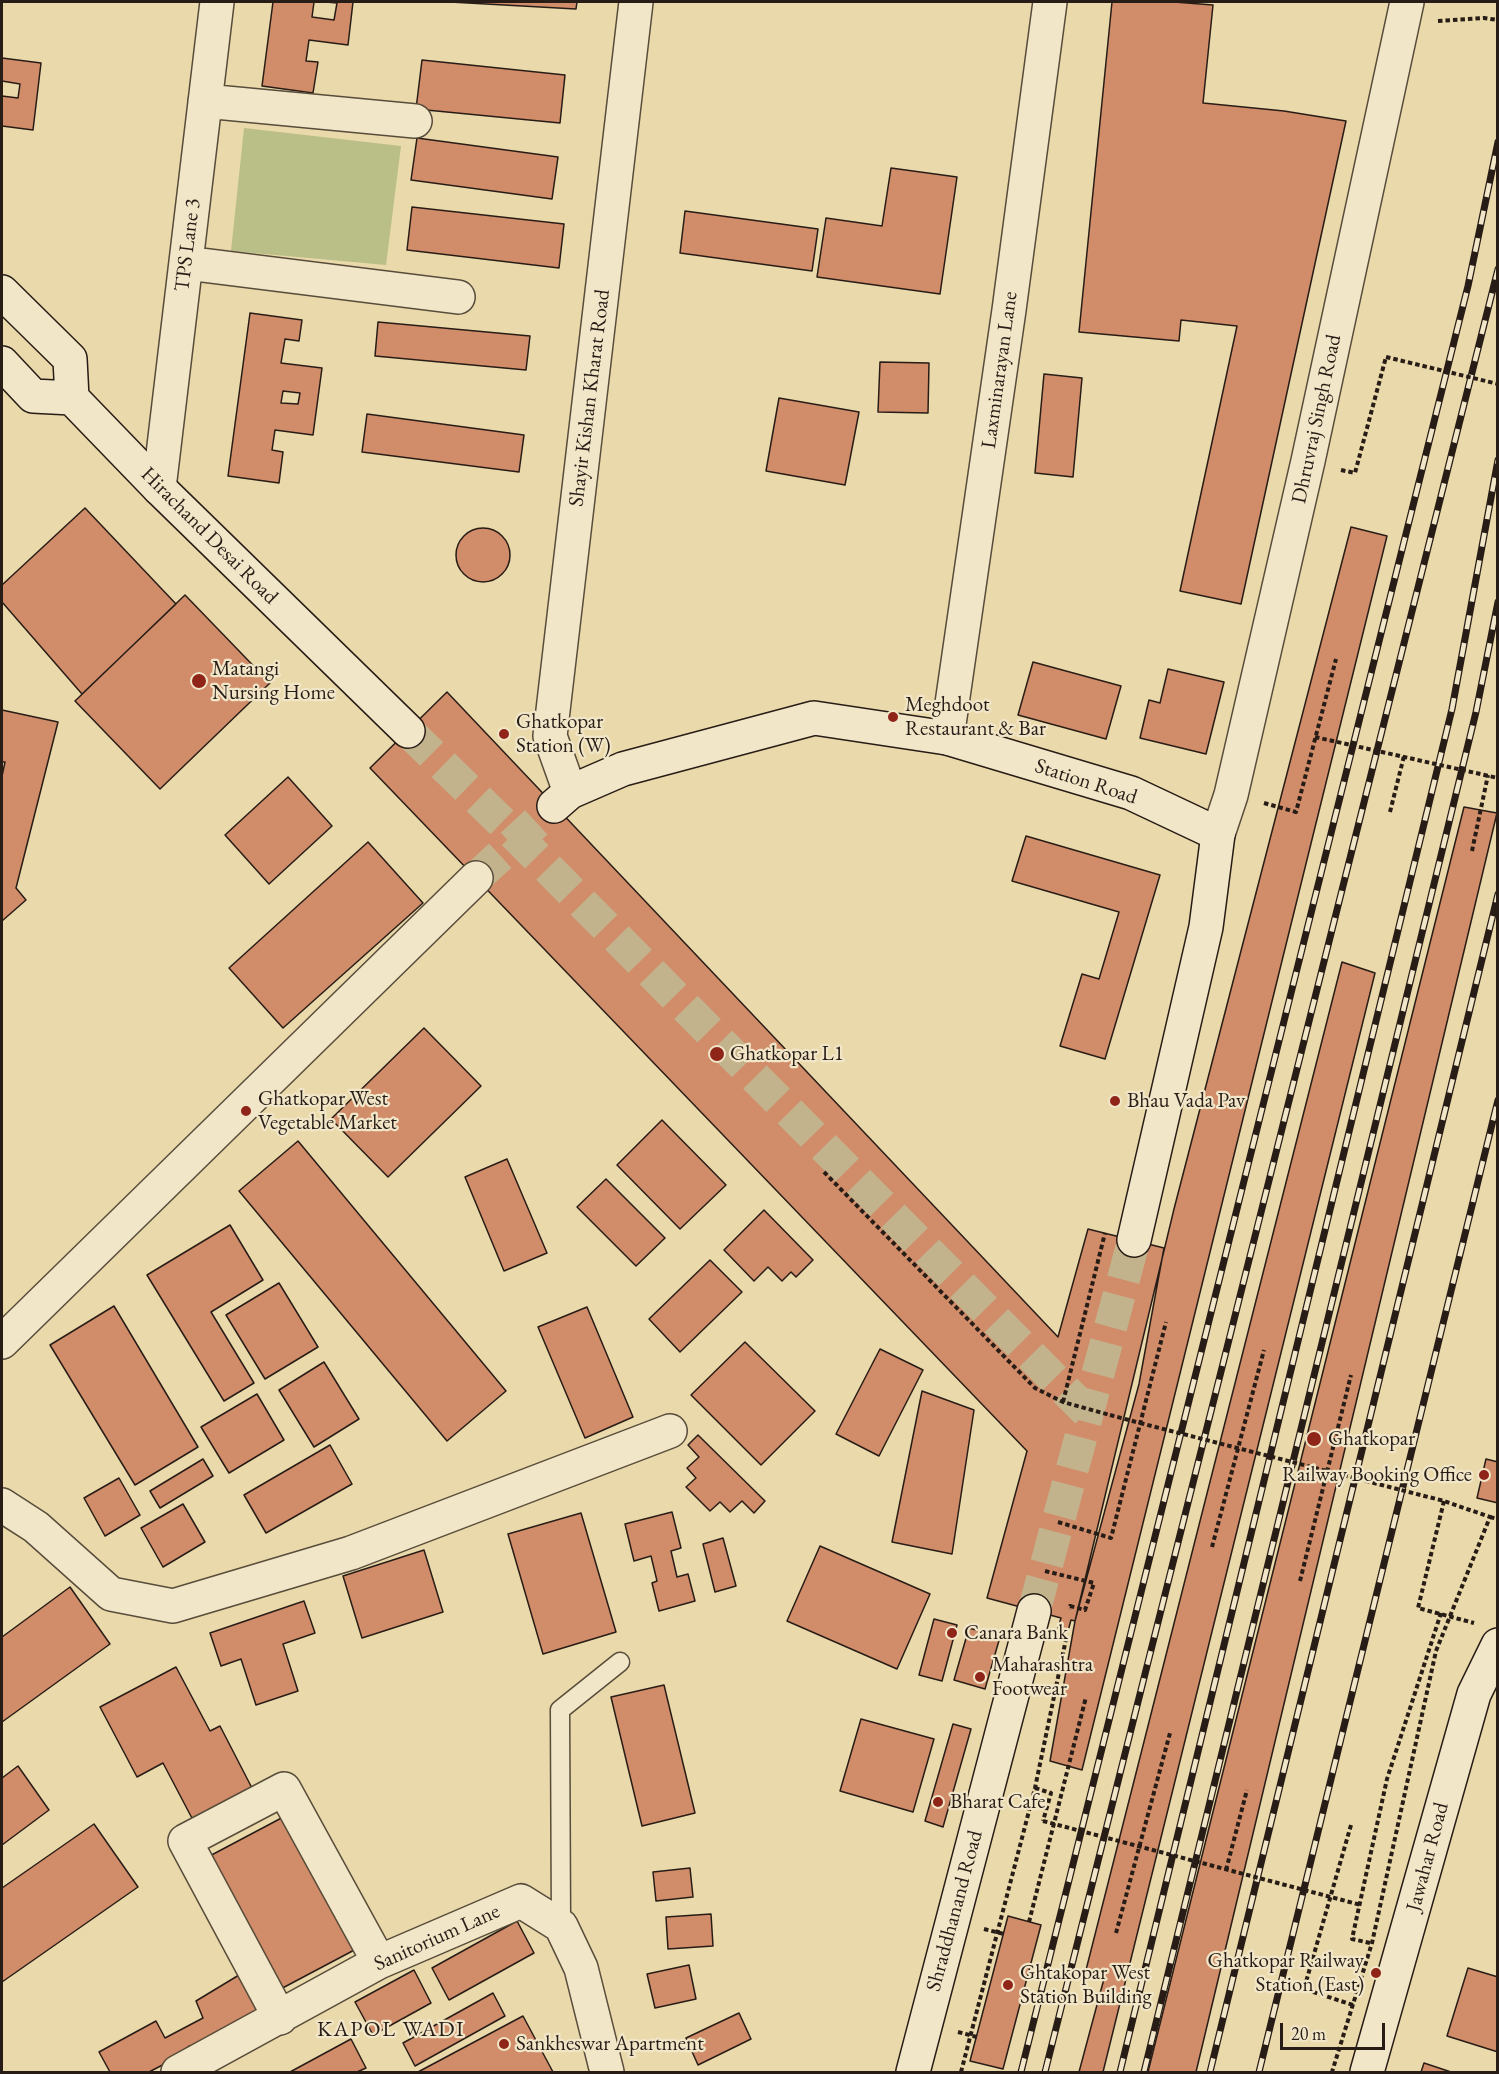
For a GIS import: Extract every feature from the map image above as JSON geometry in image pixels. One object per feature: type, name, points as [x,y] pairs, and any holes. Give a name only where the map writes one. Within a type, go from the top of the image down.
[{"type":"street","name":"TPS Lane 3","points":[[159,488],[217,2]]},
{"type":"street","name":"Shayir Kishan Kharat Road","points":[[562,799],[550,736],[636,2]]},
{"type":"street","name":"Laxminarayan Lane","points":[[946,738],[1007,322],[1050,2]]},
{"type":"street","name":"Dhruvraj Singh Road","points":[[1218,834],[1231,795],[1306,472],[1404,12]]},
{"type":"street","points":[[205,101],[415,121]]},
{"type":"street","points":[[186,263],[458,297]]},
{"type":"street","points":[[2,292],[70,359],[72,398],[33,396],[2,363]]},
{"type":"street","name":"Hirachand Desai Road","points":[[72,398],[159,488],[408,731]]},
{"type":"street","name":"Station Road","points":[[562,799],[623,769],[814,718],[946,738],[1131,793],[1218,834]]},
{"type":"street","points":[[1120,1237],[1206,927],[1218,834]]},
{"type":"street","points":[[2,1342],[476,878]]},
{"type":"street","points":[[2,1505],[36,1527],[111,1594],[172,1606],[351,1553],[670,1431]]},
{"type":"street","name":"Shraddhanand Road","points":[[913,2073],[1034,1611]]},
{"type":"street","name":"Jawahar Road","points":[[1367,2073],[1490,1635]]},
{"type":"street","points":[[280,2018],[185,1841],[284,1789],[379,1962]]},
{"type":"street","name":"Sanitorium Lane","points":[[178,2073],[379,1962],[521,1901],[561,1926]]},
{"type":"street","points":[[561,1926],[581,1968],[607,2073]]},
{"type":"lane","points":[[561,1926],[560,1710],[620,1662]]},
{"type":"path","points":[[1404,12],[1497,20]]},
{"type":"path","points":[[1355,473],[1386,357],[1497,384]]},
{"type":"path","points":[[1296,812],[1336,658]]},
{"type":"path","points":[[1315,737],[1497,778]]},
{"type":"path","points":[[1390,812],[1404,756]]},
{"type":"path","points":[[1472,852],[1488,775]]},
{"type":"path","points":[[824,1172],[1035,1388],[1063,1402],[1444,1501],[1497,1519]]},
{"type":"path","points":[[1063,1402],[1120,1237]]},
{"type":"path","points":[[1058,1522],[1111,1538],[1166,1322]]},
{"type":"path","points":[[1212,1546],[1264,1350]]},
{"type":"path","points":[[1300,1581],[1351,1374]]},
{"type":"path","points":[[1444,1501],[1418,1608],[1441,1613],[1490,1635]]},
{"type":"path","points":[[1332,2073],[1372,1943],[1436,1651],[1490,1516]]},
{"type":"path","points":[[1045,1571],[1094,1583],[1086,1610],[1070,1606],[1067,1615]]},
{"type":"path","points":[[1372,1943],[1352,1939],[1387,1779],[1441,1613]]},
{"type":"path","points":[[961,2073],[1035,1788],[1066,1640]]},
{"type":"path","points":[[1029,1922],[1086,1697]]},
{"type":"path","points":[[1116,1933],[1170,1733]]},
{"type":"path","points":[[1035,1788],[1051,1793],[1043,1821],[1361,1905]]},
{"type":"path","points":[[1226,1870],[1247,1790]]},
{"type":"path","points":[[1351,1825],[1304,1989],[1385,2015]]},
{"type":"green space","points":[[244,128],[401,146],[386,265],[231,251]]},
{"type":"building","points":[[273,2],[314,2],[312,17],[334,20],[337,3],[326,2],[353,2],[348,45],[309,40],[306,61],[318,62],[313,93],[262,86]]},
{"type":"building","points":[[450,2],[577,2],[576,9]]},
{"type":"building","points":[[1112,2],[1174,2],[1213,5],[1203,103],[1284,111],[1346,121],[1241,604],[1180,591],[1237,326],[1181,320],[1179,341],[1079,332]]},
{"type":"building","points":[[2,58],[41,63],[33,130],[2,126],[2,96],[18,98],[20,84],[2,81]]},
{"type":"building","points":[[422,60],[565,75],[560,123],[416,109]]},
{"type":"building","points":[[417,138],[558,157],[552,199],[411,180]]},
{"type":"building","points":[[891,168],[957,177],[940,294],[817,277],[826,218],[882,226]]},
{"type":"building","points":[[412,207],[564,224],[559,268],[407,250]]},
{"type":"building","points":[[685,211],[818,229],[812,271],[680,253]]},
{"type":"building","points":[[250,313],[302,320],[299,341],[285,339],[281,363],[322,368],[313,435],[275,430],[272,450],[283,452],[279,483],[228,476]],"holes":[[[283,391],[300,393],[298,404],[281,403]]]},
{"type":"building","points":[[378,322],[530,336],[526,370],[375,356]]},
{"type":"building","points":[[880,362],[929,363],[928,413],[878,412]]},
{"type":"building","points":[[1044,374],[1082,378],[1073,477],[1035,473]]},
{"type":"building","points":[[779,398],[859,412],[845,485],[766,471]]},
{"type":"building","points":[[367,414],[524,435],[519,472],[362,452]]},
{"type":"building","points":[[85,508],[176,604],[82,694],[2,602],[2,585]]},
{"type":"building","points":[[1351,527],[1387,536],[1082,1770],[1050,1761],[1075,1621],[1174,1209]]},
{"type":"building","points":[[478,528],[488,528],[498,532],[506,540],[510,555],[506,570],[498,578],[488,582],[478,582],[468,578],[460,570],[456,560],[456,550],[460,540],[468,532]]},
{"type":"building","points":[[185,595],[270,683],[160,789],[75,701]]},
{"type":"building","points":[[1033,662],[1121,686],[1106,739],[1018,715]]},
{"type":"building","points":[[1168,669],[1224,682],[1206,754],[1140,738],[1149,700],[1160,703]]},
{"type":"building","name":"Ghatkopar L1","points":[[447,692],[1058,1337],[1088,1229],[1164,1248],[1139,1384],[1075,1621],[1071,1620],[1068,1631],[1058,1628],[1061,1618],[987,1598],[1027,1451],[370,768]]},
{"type":"building","points":[[2,710],[58,722],[16,888],[26,900],[2,921],[2,776],[5,762],[2,762]]},
{"type":"building","points":[[288,777],[332,826],[269,884],[225,835]]},
{"type":"building","points":[[1464,807],[1497,813],[1196,2072],[1148,2072]]},
{"type":"building","points":[[1026,836],[1160,875],[1105,1059],[1060,1046],[1082,974],[1099,979],[1119,912],[1012,881]]},
{"type":"building","points":[[368,842],[423,903],[283,1028],[229,968]]},
{"type":"building","points":[[1342,962],[1375,973],[1103,2072],[1079,2072],[1105,1975],[1086,1970]]},
{"type":"building","points":[[424,1028],[481,1086],[388,1177],[331,1119]]},
{"type":"building","points":[[662,1120],[726,1185],[680,1229],[617,1165]]},
{"type":"building","points":[[298,1141],[506,1391],[447,1441],[239,1191]]},
{"type":"building","points":[[507,1159],[547,1253],[504,1271],[465,1177]]},
{"type":"building","points":[[606,1179],[665,1238],[636,1266],[577,1207]]},
{"type":"building","points":[[764,1210],[813,1260],[796,1277],[791,1272],[782,1281],[768,1267],[754,1281],[724,1250]]},
{"type":"building","points":[[230,1225],[263,1280],[211,1312],[254,1383],[224,1401],[147,1275]]},
{"type":"building","points":[[710,1260],[742,1292],[680,1352],[649,1319]]},
{"type":"building","points":[[279,1283],[318,1347],[265,1379],[226,1315]]},
{"type":"building","points":[[114,1306],[198,1447],[135,1485],[50,1345]]},
{"type":"building","points":[[587,1307],[633,1417],[585,1438],[538,1327]]},
{"type":"building","points":[[745,1342],[815,1411],[761,1465],[691,1395]]},
{"type":"building","points":[[880,1349],[923,1370],[879,1456],[836,1434]]},
{"type":"building","points":[[324,1362],[359,1419],[314,1447],[279,1390]]},
{"type":"building","points":[[922,1391],[974,1410],[952,1554],[892,1542]]},
{"type":"building","points":[[257,1394],[284,1440],[229,1473],[201,1427]]},
{"type":"building","points":[[698,1435],[765,1501],[754,1513],[742,1501],[730,1512],[720,1502],[710,1511],[686,1487],[696,1478],[687,1468],[699,1457],[688,1445]]},
{"type":"building","points":[[330,1445],[352,1484],[266,1533],[244,1495]]},
{"type":"building","points":[[203,1459],[213,1476],[160,1508],[150,1491]]},
{"type":"building","points":[[1486,1459],[1498,1462],[1498,1503],[1477,1498]]},
{"type":"building","points":[[119,1478],[140,1515],[105,1536],[84,1498]]},
{"type":"building","points":[[183,1504],[205,1542],[163,1567],[141,1528]]},
{"type":"building","points":[[672,1512],[681,1548],[671,1551],[677,1577],[688,1574],[695,1601],[659,1611],[652,1583],[657,1581],[651,1556],[634,1561],[625,1524]]},
{"type":"building","points":[[581,1513],[616,1632],[543,1654],[508,1534]]},
{"type":"building","points":[[723,1538],[736,1586],[715,1592],[703,1544]]},
{"type":"building","points":[[820,1546],[930,1594],[897,1669],[787,1621]]},
{"type":"building","points":[[424,1550],[443,1612],[362,1638],[343,1576]]},
{"type":"building","points":[[70,1587],[110,1644],[2,1722],[2,1637]]},
{"type":"building","points":[[304,1601],[315,1633],[283,1644],[298,1691],[256,1705],[241,1659],[221,1666],[210,1633]]},
{"type":"building","points":[[934,1619],[957,1625],[942,1681],[919,1675]]},
{"type":"building","points":[[969,1628],[1000,1637],[985,1689],[954,1680]]},
{"type":"building","points":[[176,1667],[210,1731],[220,1726],[253,1790],[194,1822],[163,1763],[137,1777],[100,1707]]},
{"type":"building","points":[[664,1685],[695,1813],[642,1826],[611,1697]]},
{"type":"building","points":[[861,1719],[934,1739],[913,1812],[840,1791]]},
{"type":"building","points":[[953,1724],[971,1729],[943,1827],[925,1821]]},
{"type":"building","points":[[18,1766],[49,1810],[2,1845],[2,1778]]},
{"type":"building","points":[[289,1814],[360,1947],[275,1992],[204,1859]]},
{"type":"building","points":[[94,1824],[138,1887],[2,1982],[2,1888]]},
{"type":"building","points":[[690,1868],[693,1897],[656,1901],[653,1872]]},
{"type":"building","points":[[711,1914],[713,1946],[668,1949],[666,1917]]},
{"type":"building","name":"Ghtakopar West Station Building","points":[[1008,1916],[1041,1925],[1003,2069],[970,2061]]},
{"type":"building","points":[[517,1921],[534,1953],[449,2000],[432,1968]]},
{"type":"building","points":[[689,1965],[696,1999],[655,2008],[647,1974]]},
{"type":"building","points":[[1468,1968],[1498,1977],[1498,2052],[1447,2036]]},
{"type":"building","points":[[414,1970],[431,2003],[373,2035],[355,2002]]},
{"type":"building","points":[[239,1975],[259,2012],[190,2050],[189,2046],[172,2060],[149,2072],[110,2072],[99,2052],[156,2021],[165,2038],[203,2018],[196,2001]]},
{"type":"building","points":[[493,1993],[505,2016],[415,2066],[403,2043]]},
{"type":"building","points":[[739,2013],[751,2039],[698,2065],[686,2038]]},
{"type":"building","name":"Sankheswar Apartment","points":[[523,2016],[553,2072],[418,2072]]},
{"type":"building","points":[[351,2039],[366,2068],[357,2072],[290,2072]]},
{"type":"building","points":[[1424,2063],[1451,2072],[1421,2072]]},
{"type":"tunnel","points":[[408,731],[518,838],[1087,1412]]},
{"type":"tunnel","points":[[476,878],[554,806]]},
{"type":"tunnel","points":[[1034,1611],[1134,1240]]},
{"type":"railway","points":[[1021,2072],[1468,286],[1498,142]]},
{"type":"railway","points":[[1045,2072],[1498,269]]},
{"type":"railway","points":[[1120,2072],[1452,709],[1498,460]]},
{"type":"railway","points":[[1144,2072],[1476,712],[1498,602]]},
{"type":"railway","points":[[1210,2072],[1498,894]]},
{"type":"railway","points":[[1259,2072],[1498,1100]]},
{"type":"place","name":"Matangi Nursing Home","points":[[199,681]]},
{"type":"place","name":"Meghdoot Restaurant & Bar","points":[[893,717]]},
{"type":"place","name":"Ghatkopar Station (W)","points":[[504,734]]},
{"type":"place","name":"Ghatkopar L1","points":[[717,1054]]},
{"type":"place","name":"Bhau Vada Pav","points":[[1115,1101]]},
{"type":"place","name":"Ghatkopar West Vegetable Market","points":[[246,1111]]},
{"type":"place","name":"Ghatkopar","points":[[1314,1439]]},
{"type":"place","name":"Railway Booking Office","points":[[1484,1475]]},
{"type":"place","name":"Canara Bank","points":[[952,1633]]},
{"type":"place","name":"Maharashtra Footwear","points":[[980,1677]]},
{"type":"place","name":"Bharat Cafe","points":[[938,1802]]},
{"type":"place","name":"Ghatkopar Railway Station (East)","points":[[1376,1973]]},
{"type":"place","name":"Ghtakopar West Station Building","points":[[1008,1985]]},
{"type":"place","name":"Sankheswar Apartment","points":[[504,2044]]},
{"type":"district","name":"KAPOL WADI","points":[[391,2030]]}]
